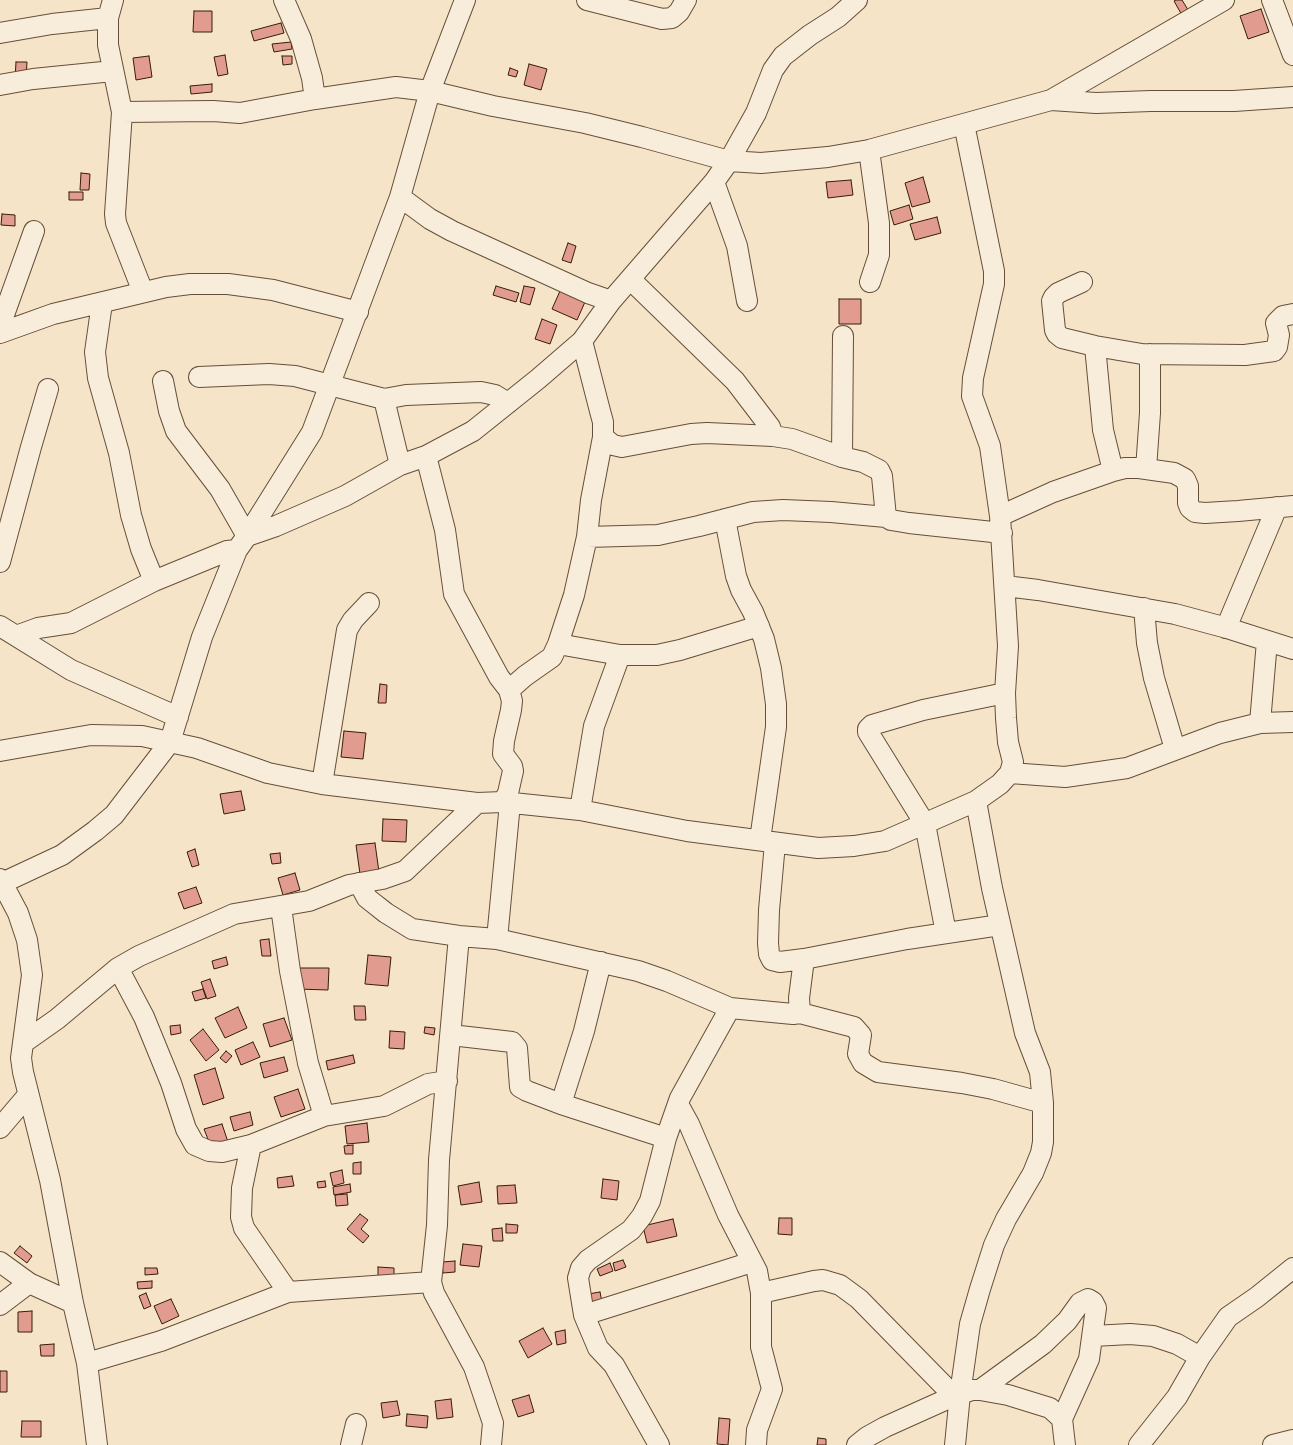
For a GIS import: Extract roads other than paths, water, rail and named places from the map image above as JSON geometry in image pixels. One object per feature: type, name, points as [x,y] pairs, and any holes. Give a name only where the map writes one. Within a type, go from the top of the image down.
[{"type":"street","points":[[284,0],[301,39],[316,99]]},
{"type":"street","points":[[98,1445],[87,1363],[73,1302],[50,1180],[28,1095],[21,1058],[32,975],[28,940],[18,913],[1,882],[62,855],[108,820],[170,742],[202,637],[242,543],[312,432],[400,197],[430,91],[465,0]]},
{"type":"street","points":[[587,0],[662,19],[672,18],[680,12],[686,0]]},
{"type":"street","points":[[8,631],[59,626],[77,621],[154,581],[222,553],[276,526],[345,496],[400,466],[426,456],[473,432],[582,341],[611,301],[714,182],[729,161],[756,113],[773,70],[783,56],[810,35],[838,17],[857,0]]},
{"type":"street","points":[[122,112],[204,111],[240,113],[396,87],[430,91],[493,106],[586,123],[729,161],[761,163],[790,161],[869,150],[1051,100],[1224,0]]},
{"type":"street","points":[[1272,0],[1293,55]]},
{"type":"street","points":[[0,33],[52,24],[110,9],[108,45],[122,112],[116,223],[144,292]]},
{"type":"street","points":[[0,85],[33,79],[113,71]]},
{"type":"street","points":[[1051,100],[1096,103],[1234,101],[1293,97]]},
{"type":"street","points":[[0,751],[91,734],[142,736],[197,748],[268,773],[322,784],[477,803],[507,803],[580,810],[687,831],[818,848],[854,846],[885,841],[976,801],[1000,784],[1010,773],[1013,762],[1008,742],[1005,692],[1008,646],[1001,525],[990,446],[972,396],[973,378],[994,284],[994,271],[964,124]]},
{"type":"street","points":[[869,150],[879,223],[879,255],[870,282]]},
{"type":"street","points":[[714,182],[737,246],[747,301]]},
{"type":"street","points":[[400,197],[430,219],[452,231],[588,293],[611,301]]},
{"type":"street","points":[[0,326],[34,231]]},
{"type":"street","points":[[630,279],[736,381],[770,427],[773,436]]},
{"type":"street","points":[[1082,282],[1054,297],[1052,301],[1055,330],[1062,338],[1095,346],[1150,354],[1245,355],[1274,351],[1277,348],[1279,336],[1276,323],[1283,316],[1293,314]]},
{"type":"street","points":[[0,333],[53,314],[166,287],[190,284],[228,284],[273,290],[358,312]]},
{"type":"street","points":[[102,303],[95,352],[98,378],[119,453],[131,515],[141,549],[154,581]]},
{"type":"street","points":[[842,456],[843,336]]},
{"type":"street","points":[[509,690],[552,657],[574,595],[587,537],[591,500],[603,437],[603,422],[582,341]]},
{"type":"street","points":[[1095,346],[1103,430],[1113,471]]},
{"type":"street","points":[[1146,469],[1150,412],[1150,354]]},
{"type":"street","points":[[199,377],[269,374],[295,376],[384,399],[406,395],[481,392],[495,395],[508,403]]},
{"type":"street","points":[[163,381],[169,411],[176,431],[220,488],[242,543]]},
{"type":"street","points":[[0,562],[48,389]]},
{"type":"street","points":[[384,399],[400,466]]},
{"type":"street","points":[[603,437],[612,445],[622,447],[707,433],[773,436],[792,439],[863,462],[879,470],[882,476],[886,517]]},
{"type":"street","points":[[426,456],[445,530],[454,594],[499,677],[509,690],[512,701],[502,750],[513,771],[507,803],[498,938]]},
{"type":"street","points":[[587,537],[658,535],[677,532],[753,512],[783,510],[886,517],[891,520],[909,523],[1001,525],[1053,492],[1125,468],[1174,473],[1185,479],[1188,486],[1188,503],[1195,512],[1238,511],[1285,506]]},
{"type":"street","points":[[1226,628],[1285,506]]},
{"type":"street","points":[[725,519],[736,576],[764,638],[771,668],[776,719],[768,842],[769,954],[772,960],[780,962],[804,959],[863,946],[1000,926]]},
{"type":"street","points":[[1004,586],[1175,614],[1293,649]]},
{"type":"street","points":[[322,784],[347,630],[368,603]]},
{"type":"street","points":[[1144,608],[1147,643],[1154,678],[1175,749]]},
{"type":"street","points":[[558,644],[620,655],[656,655],[680,650],[759,626]]},
{"type":"street","points":[[8,631],[72,670],[178,717]]},
{"type":"street","points":[[1260,723],[1267,641]]},
{"type":"street","points":[[580,810],[594,726],[620,655]]},
{"type":"street","points":[[946,933],[925,824],[868,732],[868,729],[872,725],[924,710],[1005,692]]},
{"type":"street","points":[[1010,773],[1065,777],[1127,768],[1220,733],[1260,723],[1293,722]]},
{"type":"street","points":[[955,1445],[957,1395],[970,1324],[994,1245],[1006,1219],[1033,1173],[1043,1142],[1043,1103],[1040,1072],[1025,1033],[1000,926],[976,801]]},
{"type":"street","points":[[23,1043],[57,1019],[118,968],[139,956],[234,914],[310,901],[335,890],[382,879],[405,871],[477,803]]},
{"type":"street","points":[[359,883],[367,898],[386,914],[412,929],[459,936],[498,938],[638,970],[730,1008],[793,1014],[800,1012],[854,1027],[861,1034],[858,1054],[863,1063],[878,1072],[962,1083],[993,1089],[1043,1103]]},
{"type":"street","points":[[281,907],[290,971],[308,1063],[324,1116]]},
{"type":"street","points":[[459,936],[439,1160],[437,1226],[431,1282],[434,1292],[474,1366],[493,1423],[491,1445]]},
{"type":"street","points":[[800,1012],[799,998],[804,959]]},
{"type":"street","points":[[561,1104],[584,1031],[601,962]]},
{"type":"street","points":[[118,968],[144,1017],[171,1083],[186,1130],[195,1145],[209,1151],[222,1152],[251,1145],[324,1116],[384,1106],[428,1084],[447,1081]]},
{"type":"street","points":[[659,1445],[614,1366],[598,1348],[584,1315],[578,1278],[581,1268],[588,1260],[631,1230],[642,1216],[650,1201],[666,1138],[678,1104],[688,1082],[730,1008]]},
{"type":"street","points":[[451,1035],[512,1042],[517,1048],[520,1087],[561,1104],[666,1138]]},
{"type":"street","points":[[0,1128],[28,1095]]},
{"type":"street","points":[[678,1104],[689,1124],[728,1215],[757,1271],[761,1292],[761,1347],[772,1388],[758,1430],[756,1445]]},
{"type":"street","points":[[251,1145],[242,1188],[241,1217],[244,1228],[288,1292]]},
{"type":"street","points":[[0,1262],[29,1283],[73,1302]]},
{"type":"street","points":[[584,1315],[752,1262]]},
{"type":"street","points":[[1139,1445],[1178,1398],[1200,1357],[1228,1317],[1264,1292],[1293,1268]]},
{"type":"street","points":[[761,1292],[814,1280],[823,1280],[840,1285],[859,1299],[957,1395]]},
{"type":"street","points":[[87,1363],[161,1341],[288,1292],[431,1282]]},
{"type":"street","points":[[0,1305],[29,1283]]},
{"type":"street","points":[[980,1390],[1043,1344],[1067,1322],[1080,1303],[1088,1299],[1093,1302],[1096,1308],[1089,1359],[1062,1419],[1066,1445]]},
{"type":"street","points":[[1093,1336],[1130,1334],[1153,1336],[1177,1344],[1200,1357]]},
{"type":"street","points":[[857,1445],[866,1437],[885,1427],[972,1390],[1008,1395],[1038,1403],[1050,1408],[1062,1419]]},
{"type":"street","points":[[351,1445],[356,1424]]},
{"type":"street","points":[[1273,1445],[1293,1440]]}]
